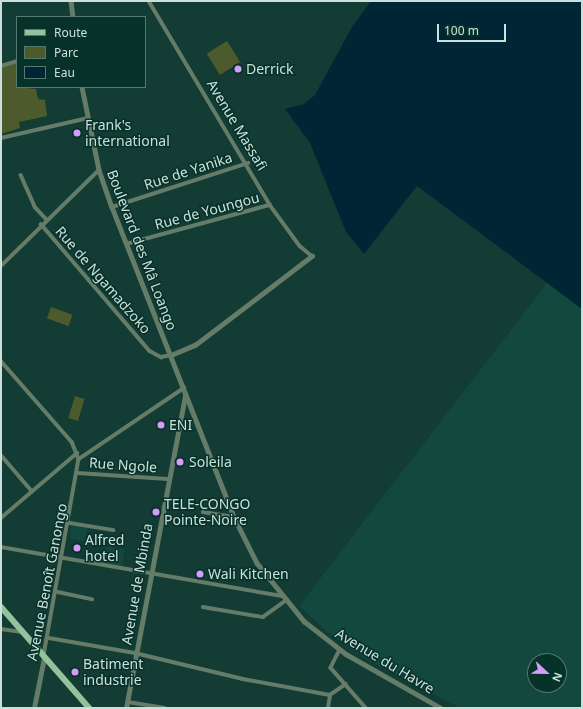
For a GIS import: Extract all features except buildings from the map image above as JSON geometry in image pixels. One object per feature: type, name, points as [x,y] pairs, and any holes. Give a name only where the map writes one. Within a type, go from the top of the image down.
[{"type":"main road","points":[[1,607],[89,708]]},
{"type":"street","points":[[71,1],[73,16]]},
{"type":"street","name":"Avenue Massafi","points":[[149,1],[248,163],[270,204],[300,246],[312,256]]},
{"type":"street","points":[[1,66],[16,61]]},
{"type":"street","name":"Boulevard des Mâ Loango","points":[[82,88],[100,170],[112,207],[184,388],[185,395]]},
{"type":"street","points":[[1,138],[88,118]]},
{"type":"street","name":"Rue de Yanika","points":[[112,207],[248,163]]},
{"type":"street","points":[[2,264],[46,218],[100,170]]},
{"type":"street","name":"Rue de Ngamadzoko","points":[[21,175],[35,207],[46,218]]},
{"type":"street","name":"Rue de Youngou","points":[[126,244],[270,204]]},
{"type":"street","name":"Rue de Ngamadzoko","points":[[41,224],[150,351],[161,357],[170,356]]},
{"type":"street","points":[[170,356],[195,345],[312,256]]},
{"type":"street","points":[[1,361],[77,452],[80,459],[184,388]]},
{"type":"street","name":"Avenue de Mbinda","points":[[127,706],[135,653],[167,479],[185,395]]},
{"type":"street","name":"Avenue du Havre","points":[[185,395],[234,517],[257,562],[283,598],[318,632],[340,650],[441,708]]},
{"type":"street","points":[[1,518],[77,452]]},
{"type":"street","points":[[1,455],[32,491]]},
{"type":"street","name":"Avenue Benoît Ganongo","points":[[34,708],[58,592],[80,459]]},
{"type":"street","name":"Rue Ngole","points":[[78,472],[167,479]]},
{"type":"street","points":[[203,512],[234,517]]},
{"type":"street","points":[[70,523],[113,530]]},
{"type":"street","points":[[1,547],[283,598]]},
{"type":"street","points":[[58,592],[92,599]]},
{"type":"street","points":[[203,607],[263,617],[283,598]]},
{"type":"street","points":[[1,629],[22,632]]},
{"type":"street","points":[[49,638],[135,653],[243,679],[330,695],[346,684]]},
{"type":"street","points":[[340,650],[331,668],[366,708]]},
{"type":"street","points":[[328,708],[330,695]]},
{"type":"street","points":[[127,706],[165,708]]},
{"type":"shaded area","points":[[547,283],[582,309],[582,708],[460,708],[364,658],[332,636],[299,606]]},
{"type":"shaded area","points":[[71,524],[88,528],[84,541],[70,539]]},
{"type":"shaded area","points":[[105,546],[125,549],[122,566],[102,563]]},
{"type":"green space","points":[[227,41],[240,62],[220,75],[207,54]]},
{"type":"green space","points":[[16,63],[16,88],[36,89],[38,99],[45,100],[47,116],[19,122],[20,128],[1,134],[1,67]]},
{"type":"green space","points":[[51,307],[73,315],[69,326],[47,318]]},
{"type":"green space","points":[[75,396],[85,399],[78,421],[68,418]]},
{"type":"water","points":[[371,1],[582,1],[582,309],[417,186],[364,254],[346,232],[310,143],[285,109],[304,104],[315,95],[352,27]]},
{"type":"place","name":"Derrick","points":[[238,69]]},
{"type":"place","name":"Frank's international","points":[[77,133]]},
{"type":"place","name":"ENI","points":[[161,425]]},
{"type":"place","name":"Soleila","points":[[180,462]]},
{"type":"place","name":"TELE-CONGO Pointe-Noire","points":[[156,512]]},
{"type":"place","name":"Alfred hotel","points":[[77,548]]},
{"type":"place","name":"Wali Kitchen","points":[[200,574]]},
{"type":"place","name":"Batiment industrie","points":[[75,672]]}]
